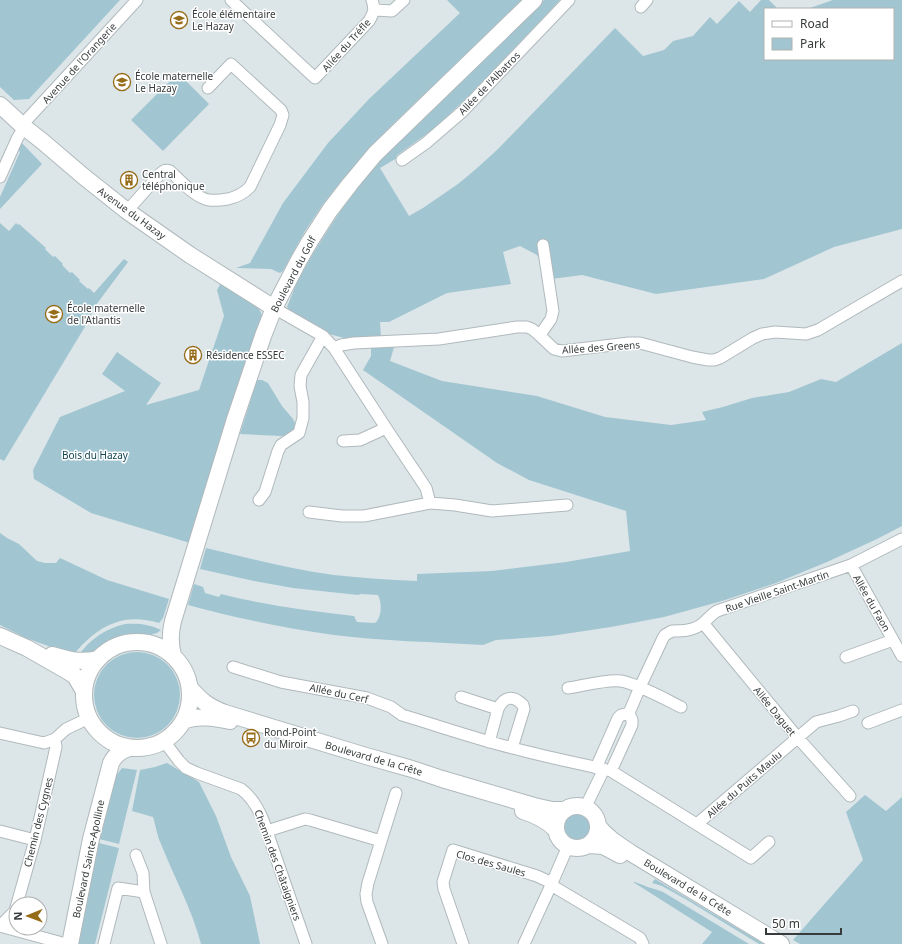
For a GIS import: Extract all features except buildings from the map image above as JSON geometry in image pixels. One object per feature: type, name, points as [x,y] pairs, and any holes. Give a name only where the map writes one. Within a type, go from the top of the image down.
[{"type":"main road","name":"Boulevard du Golf","points":[[173,655],[171,630],[178,601],[250,372],[274,308],[298,260],[330,210],[362,169],[387,142],[534,0]]},
{"type":"main road","name":"Avenue du Hazay","points":[[0,105],[23,126],[126,211],[190,255],[274,308]]},
{"type":"main road","name":"Boulevard du Golf","points":[[150,643],[166,630],[173,621]]},
{"type":"main road","points":[[0,636],[27,648],[69,672],[75,676],[84,691]]},
{"type":"main road","points":[[140,642],[150,643],[173,655],[183,668],[188,678],[190,688],[190,704],[187,715],[174,734],[164,741],[144,748],[130,748],[105,738],[93,725],[85,705],[84,691],[87,676],[98,659],[110,649],[124,643],[140,642]]},
{"type":"main road","points":[[27,648],[74,661],[98,659]]},
{"type":"main road","name":"Boulevard de la Crête","points":[[190,688],[206,704],[225,714],[534,806],[552,810],[565,810],[573,806],[585,808],[594,815],[598,826],[604,834],[616,843],[781,944]]},
{"type":"main road","name":"Boulevard de la Crête","points":[[184,721],[199,718],[217,719],[260,730],[525,811],[543,819],[551,825],[556,830],[560,840],[568,846],[577,849],[589,845],[603,846],[625,857],[769,944]]},
{"type":"main road","name":"Boulevard Sainte-Apolline","points":[[105,738],[110,752],[108,775]]},
{"type":"main road","name":"Boulevard Sainte-Apolline","points":[[70,944],[91,839],[108,775],[113,759],[119,753],[130,748]]},
{"type":"main road","points":[[556,830],[558,819],[565,810]]},
{"type":"main road","points":[[589,845],[596,837],[598,826]]},
{"type":"street","name":"Avenue de l'Orangerie","points":[[0,177],[23,126],[137,0]]},
{"type":"street","name":"Allée du Tréfle","points":[[231,0],[315,78],[369,21],[373,14],[373,5],[392,11],[404,0]]},
{"type":"street","name":"Allée de l'Albatros","points":[[402,160],[426,143],[463,111],[569,0]]},
{"type":"street","points":[[126,211],[163,171],[167,170],[195,194],[209,200],[215,201],[233,198],[246,192],[250,187],[280,125],[282,115],[281,110],[231,64],[208,88]]},
{"type":"street","points":[[540,335],[551,319],[553,311],[543,245]]},
{"type":"street","name":"Allée des Greens","points":[[334,348],[341,345],[354,343],[439,340],[517,327],[532,329],[554,349],[562,351],[640,342],[692,357],[714,360],[762,334],[775,332],[806,334],[818,330],[902,281]]},
{"type":"street","points":[[274,308],[323,336],[334,348],[426,488],[430,503]]},
{"type":"street","points":[[259,500],[266,492],[281,445],[299,433],[303,418],[300,375],[323,336]]},
{"type":"street","points":[[343,441],[360,440],[386,428]]},
{"type":"street","points":[[309,512],[342,516],[364,516],[430,503],[492,511],[567,505]]},
{"type":"street","name":"Rue Vieille Saint-Martin","points":[[585,808],[603,769],[632,724],[629,713],[665,635],[672,631],[692,629],[703,623],[717,611],[851,565],[902,539]]},
{"type":"street","name":"Allée du Faon","points":[[851,565],[902,656]]},
{"type":"street","name":"Allée Daguet","points":[[703,623],[798,738],[850,796]]},
{"type":"street","name":"Allée du Faon","points":[[846,657],[893,640]]},
{"type":"street","name":"Allée du Cerf","points":[[233,667],[281,682],[367,698],[391,707],[402,715],[489,742],[603,769]]},
{"type":"street","points":[[568,688],[611,681],[621,681],[640,687],[681,707]]},
{"type":"street","points":[[461,697],[498,709]]},
{"type":"street","points":[[489,742],[500,704],[508,698],[515,698],[523,704],[524,710],[512,748]]},
{"type":"street","points":[[868,723],[902,710]]},
{"type":"street","name":"Allée du Puits Maulu","points":[[697,824],[816,722],[853,711]]},
{"type":"street","name":"Rue Vieille Saint-Martin","points":[[603,769],[618,718],[621,715],[629,713]]},
{"type":"street","points":[[0,733],[44,743],[55,739],[66,730],[89,718]]},
{"type":"street","name":"Chemin des Cygnes","points":[[19,896],[56,747],[55,739]]},
{"type":"street","name":"Chemin des Châtaigniers","points":[[164,741],[186,768],[235,786],[245,792],[257,806],[306,944]]},
{"type":"street","name":"Allée du Puits Maulu","points":[[603,769],[697,824],[751,858],[769,842]]},
{"type":"street","points":[[382,944],[368,902],[366,889],[396,793]]},
{"type":"street","points":[[267,831],[306,819],[380,841]]},
{"type":"street","points":[[0,831],[34,840]]},
{"type":"street","points":[[524,944],[568,846]]},
{"type":"street","name":"Clos des Saules","points":[[463,944],[444,889],[444,882],[453,850],[537,876],[552,884]]},
{"type":"street","points":[[136,855],[143,873],[144,892],[161,944]]},
{"type":"street","points":[[552,884],[640,938],[643,944]]},
{"type":"street","points":[[104,944],[118,888],[144,892]]},
{"type":"street","points":[[8,918],[0,926],[66,944]]},
{"type":"green space","points":[[0,0],[120,0],[29,99],[14,100],[0,87]]},
{"type":"green space","points":[[447,0],[522,0],[366,152],[323,204],[305,231],[283,271],[280,273],[271,269],[236,268],[250,263],[283,203],[328,143],[369,99],[460,13]]},
{"type":"green space","points":[[544,0],[560,0],[469,96],[432,130],[396,156],[397,158],[380,168],[409,216],[458,184],[498,149],[615,28],[643,56],[664,50],[673,41],[693,36],[710,17],[717,24],[739,1],[750,12],[761,0],[769,0],[777,8],[764,8],[764,60],[894,60],[894,8],[810,8],[833,0],[902,0],[902,229],[834,247],[764,279],[656,294],[582,275],[544,280],[541,261],[537,255],[520,246],[503,252],[511,284],[447,293],[389,322],[380,322],[381,338],[348,339],[329,334],[291,313],[287,307],[297,282],[312,255],[341,210],[392,147]]},
{"type":"green space","points":[[178,73],[209,104],[163,151],[131,120]]},
{"type":"green space","points":[[21,142],[42,164],[0,209],[0,197],[20,152],[16,147]]},
{"type":"green space","points":[[0,223],[9,231],[16,223],[18,225],[19,224],[46,248],[45,249],[53,257],[55,256],[70,273],[72,272],[80,280],[79,281],[94,293],[124,259],[128,262],[93,309],[89,320],[4,461],[0,459]]},
{"type":"green space","name":"Bois du Hazay","points":[[222,281],[258,307],[262,315],[262,320],[190,543],[91,513],[34,479],[33,470],[60,417],[125,391],[102,374],[117,352],[161,383],[146,405],[199,390],[224,316],[217,290]]},
{"type":"green space","points":[[902,343],[902,526],[827,562],[776,583],[722,601],[664,617],[551,636],[496,640],[483,645],[389,640],[334,635],[260,622],[188,605],[194,584],[203,587],[205,593],[219,597],[221,594],[287,607],[354,616],[357,622],[375,623],[379,618],[381,606],[378,595],[358,595],[293,588],[200,569],[206,548],[318,573],[417,581],[417,574],[492,571],[566,562],[630,551],[626,511],[529,480],[497,463],[363,370],[371,356],[371,348],[394,347],[390,361],[442,381],[537,396],[605,417],[671,425],[706,420],[702,412],[752,398],[789,392],[821,379],[836,382]]},
{"type":"green space","points":[[257,380],[262,380],[268,383],[282,406],[293,419],[296,427],[292,435],[281,436],[240,434]]},
{"type":"green space","points":[[0,533],[19,544],[37,561],[56,563],[60,558],[107,580],[169,599],[163,618],[159,623],[134,619],[112,624],[93,635],[75,653],[51,647],[26,638],[0,625]]},
{"type":"green space","points":[[125,624],[143,624],[161,630],[147,636],[134,635],[118,638],[104,645],[92,654],[78,656],[98,636]]},
{"type":"green space","points":[[129,652],[145,652],[154,655],[168,664],[177,678],[180,687],[180,703],[177,712],[168,726],[154,735],[145,738],[129,738],[113,731],[106,726],[101,719],[94,703],[94,687],[101,671],[106,664],[113,659]]},
{"type":"green space","points":[[167,763],[199,782],[216,816],[231,857],[250,896],[260,944],[201,944],[188,906],[160,841],[153,817],[132,811],[140,770]]},
{"type":"green space","points":[[122,768],[137,770],[119,844],[99,839],[99,835],[115,777]]},
{"type":"green space","points":[[865,795],[886,811],[902,797],[902,944],[800,944],[793,940],[863,860],[846,812]]},
{"type":"green space","points":[[577,813],[587,817],[591,827],[587,837],[577,841],[567,837],[563,827],[567,817]]},
{"type":"green space","points":[[99,843],[119,848],[95,944],[76,944],[97,844]]},
{"type":"green space","points":[[655,879],[764,944],[759,944],[687,900],[662,886],[652,883]]},
{"type":"green space","points":[[633,882],[663,892],[749,944],[702,944],[712,932]]},
{"type":"place","name":"École élémentaire Le Hazay","points":[[179,20]]},
{"type":"place","name":"École maternelle Le Hazay","points":[[122,82]]},
{"type":"place","name":"Central téléphonique","points":[[129,180]]},
{"type":"place","name":"École maternelle de l'Atlantis","points":[[54,314]]},
{"type":"place","name":"Résidence ESSEC","points":[[193,355]]},
{"type":"place","name":"Rond-Point du Miroir","points":[[251,738]]}]
